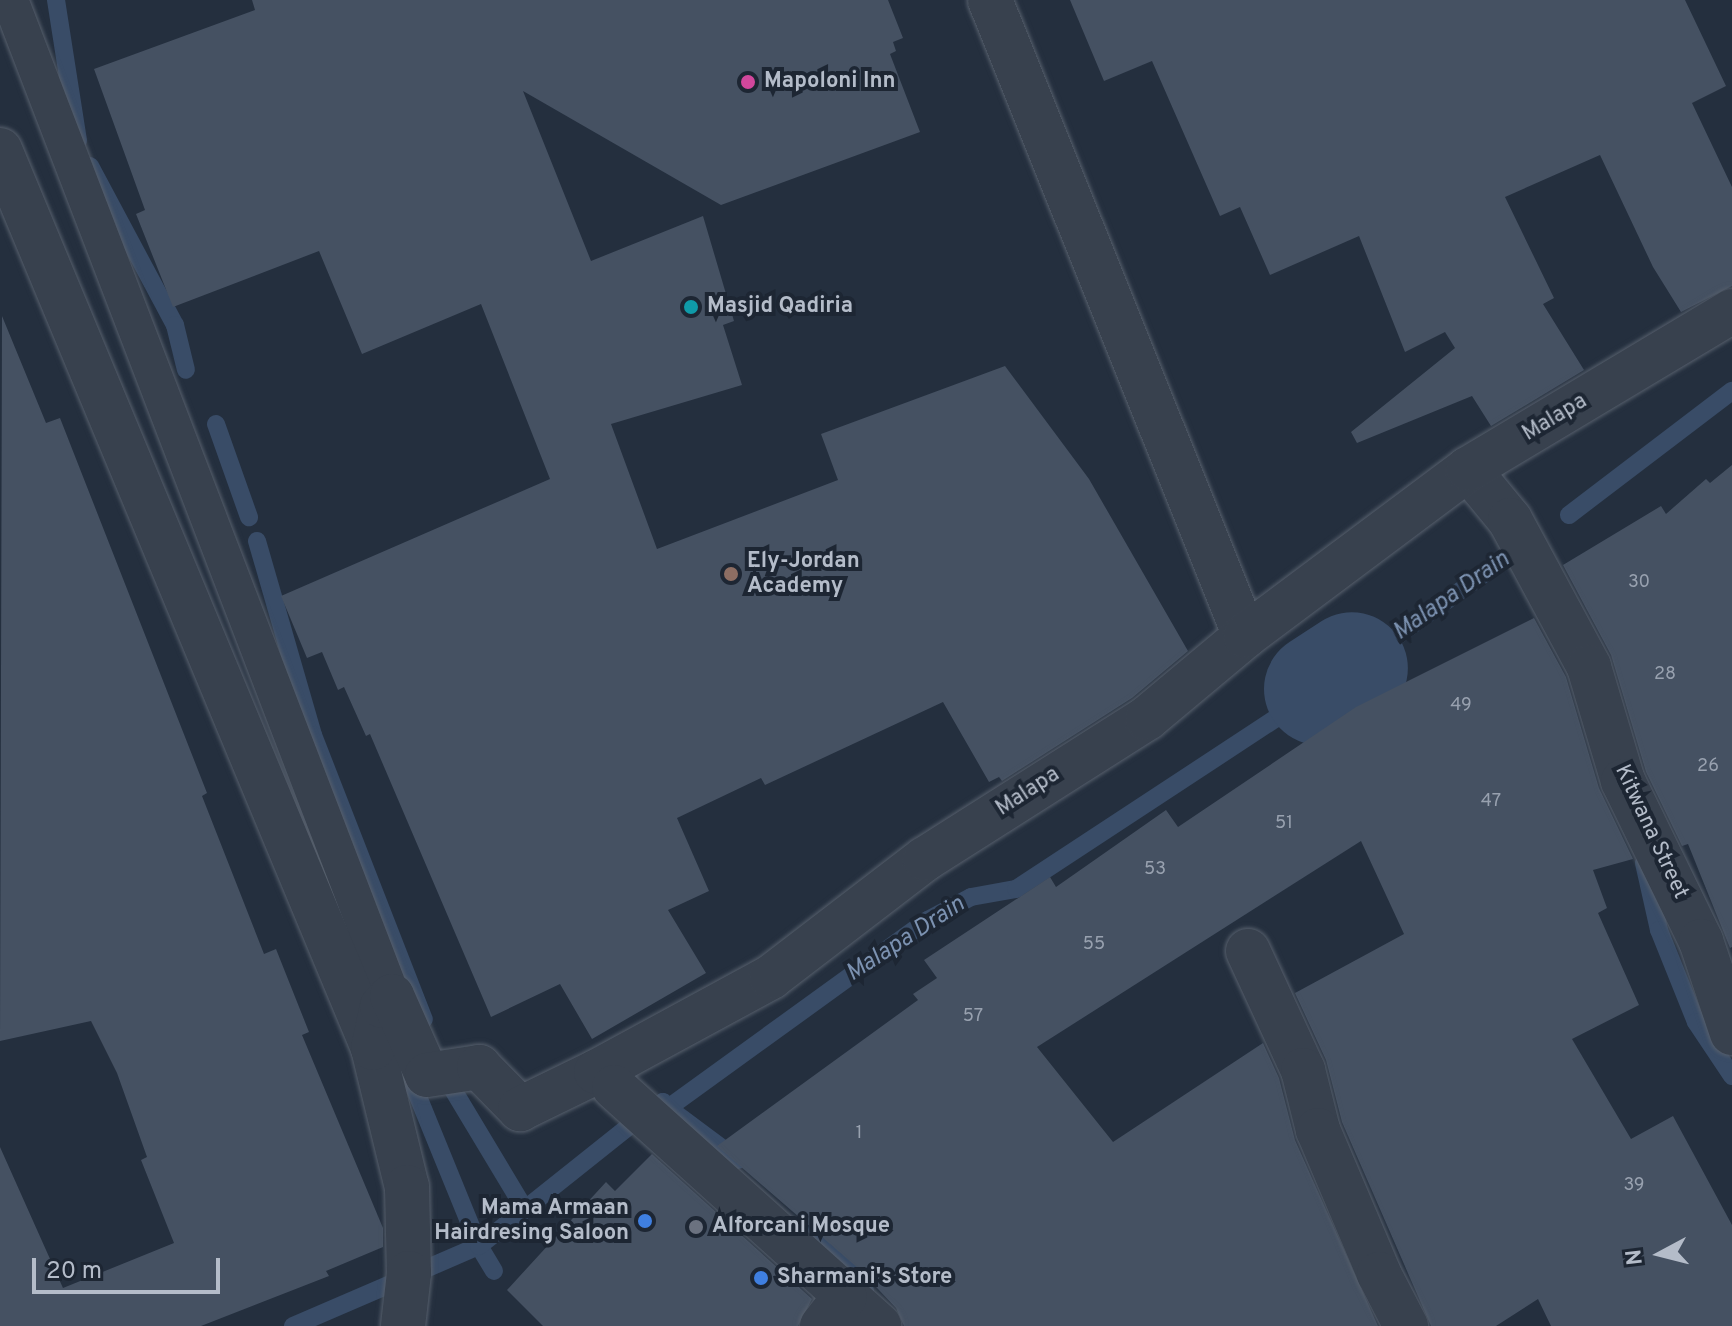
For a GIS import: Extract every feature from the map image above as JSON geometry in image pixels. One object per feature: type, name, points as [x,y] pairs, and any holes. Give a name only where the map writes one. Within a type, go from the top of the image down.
[{"type":"street","points":[[990,0],[1245,636]]},
{"type":"street","points":[[0,150],[373,1048],[407,1187],[409,1273],[403,1326]]},
{"type":"street","name":"Malapa","points":[[392,996],[447,1072],[479,1067],[520,1109],[771,977],[925,859],[1147,718],[1245,636],[1468,469],[1732,311]]},
{"type":"street","name":"Kitwana Street","points":[[1468,469],[1510,520],[1589,667],[1623,781],[1695,928],[1732,1033]]},
{"type":"street","points":[[1248,951],[1303,1070],[1318,1130],[1379,1274],[1406,1326]]},
{"type":"street","points":[[373,1048],[382,1006],[392,996]]},
{"type":"street","points":[[614,1087],[695,1164],[833,1312],[879,1326]]},
{"type":"lane","points":[[10,0],[392,996]]},
{"type":"building","points":[[252,0],[888,0],[903,38],[893,42],[896,51],[890,54],[920,132],[721,205],[523,91],[591,261],[703,216],[734,321],[723,325],[742,385],[611,424],[657,549],[838,480],[821,434],[1005,366],[1089,479],[1188,651],[1132,698],[1002,781],[999,777],[989,782],[943,702],[765,785],[761,778],[677,818],[709,891],[668,910],[706,973],[592,1039],[560,984],[491,1017],[370,734],[366,736],[344,687],[338,690],[322,652],[307,658],[281,596],[550,479],[481,304],[362,354],[319,251],[173,307],[136,214],[145,210],[94,69],[255,10]]},
{"type":"building","points":[[1070,0],[1685,0],[1726,86],[1692,103],[1732,187],[1732,286],[1681,312],[1653,267],[1600,155],[1505,197],[1554,298],[1543,304],[1584,370],[1491,426],[1472,396],[1357,443],[1351,432],[1455,348],[1445,332],[1405,352],[1359,236],[1270,275],[1240,207],[1220,216],[1152,61],[1104,81]]},
{"type":"building","points":[[2,316],[46,423],[60,418],[207,793],[202,796],[264,954],[276,949],[309,1032],[302,1035],[383,1228],[383,1247],[326,1271],[329,1276],[201,1326],[0,1326],[0,1147],[63,1288],[174,1243],[141,1160],[147,1157],[117,1073],[91,1021],[0,1041]]},
{"type":"building","points":[[1732,465],[1730,948],[1688,844],[1682,846],[1646,772],[1611,655],[1563,565],[1661,506],[1666,514],[1706,479],[1710,483]]},
{"type":"building","points":[[1534,618],[1566,677],[1599,788],[1633,859],[1593,870],[1607,908],[1598,913],[1639,1005],[1572,1039],[1631,1139],[1673,1116],[1732,1225],[1732,1326],[1551,1326],[1538,1299],[1496,1326],[1431,1326],[1342,1122],[1326,1060],[1295,993],[1404,934],[1361,841],[1037,1047],[1113,1142],[1263,1043],[1279,1078],[1295,1140],[1378,1326],[904,1326],[896,1308],[859,1269],[717,1146],[918,1000],[913,994],[937,978],[924,960],[1050,877],[1056,887],[1166,810],[1178,827],[1356,707]]},
{"type":"building","points":[[652,1154],[812,1299],[798,1326],[543,1326],[507,1290],[606,1182],[615,1191]]},
{"type":"waterway","points":[[56,0],[78,140]]},
{"type":"waterway","points":[[90,166],[175,325],[186,370]]},
{"type":"waterway","name":"Malapa Drain","points":[[1569,515],[1732,391]]},
{"type":"waterway","points":[[216,424],[249,517]]},
{"type":"waterway","points":[[257,541],[313,735],[424,1019]]},
{"type":"waterway","name":"Malapa Drain","points":[[1352,668],[1516,551],[1526,553]]},
{"type":"waterway","name":"Malapa Drain","points":[[1320,689],[1352,668]]},
{"type":"waterway","name":"Malapa Drain","points":[[293,1326],[479,1246],[643,1115],[663,1102],[668,1108],[928,920],[971,897],[1016,889],[1320,689]]},
{"type":"waterway","points":[[1644,863],[1659,930],[1696,1022],[1732,1076]]},
{"type":"waterway","points":[[408,1072],[479,1246],[494,1271]]},
{"type":"waterway","points":[[443,1073],[524,1208]]},
{"type":"waterway","points":[[668,1108],[738,1160]]},
{"type":"waterway","points":[[817,1230],[865,1291]]},
{"type":"place","name":"Mapoloni Inn","points":[[748,82]]},
{"type":"place","name":"Masjid Qadiria","points":[[691,307]]},
{"type":"place","name":"Ely-Jordan Academy","points":[[731,574]]},
{"type":"place","name":"Mama Armaan Hairdresing Saloon","points":[[645,1221]]},
{"type":"place","name":"Alforcani Mosque","points":[[696,1227]]},
{"type":"place","name":"Sharmani's Store","points":[[761,1278]]}]
